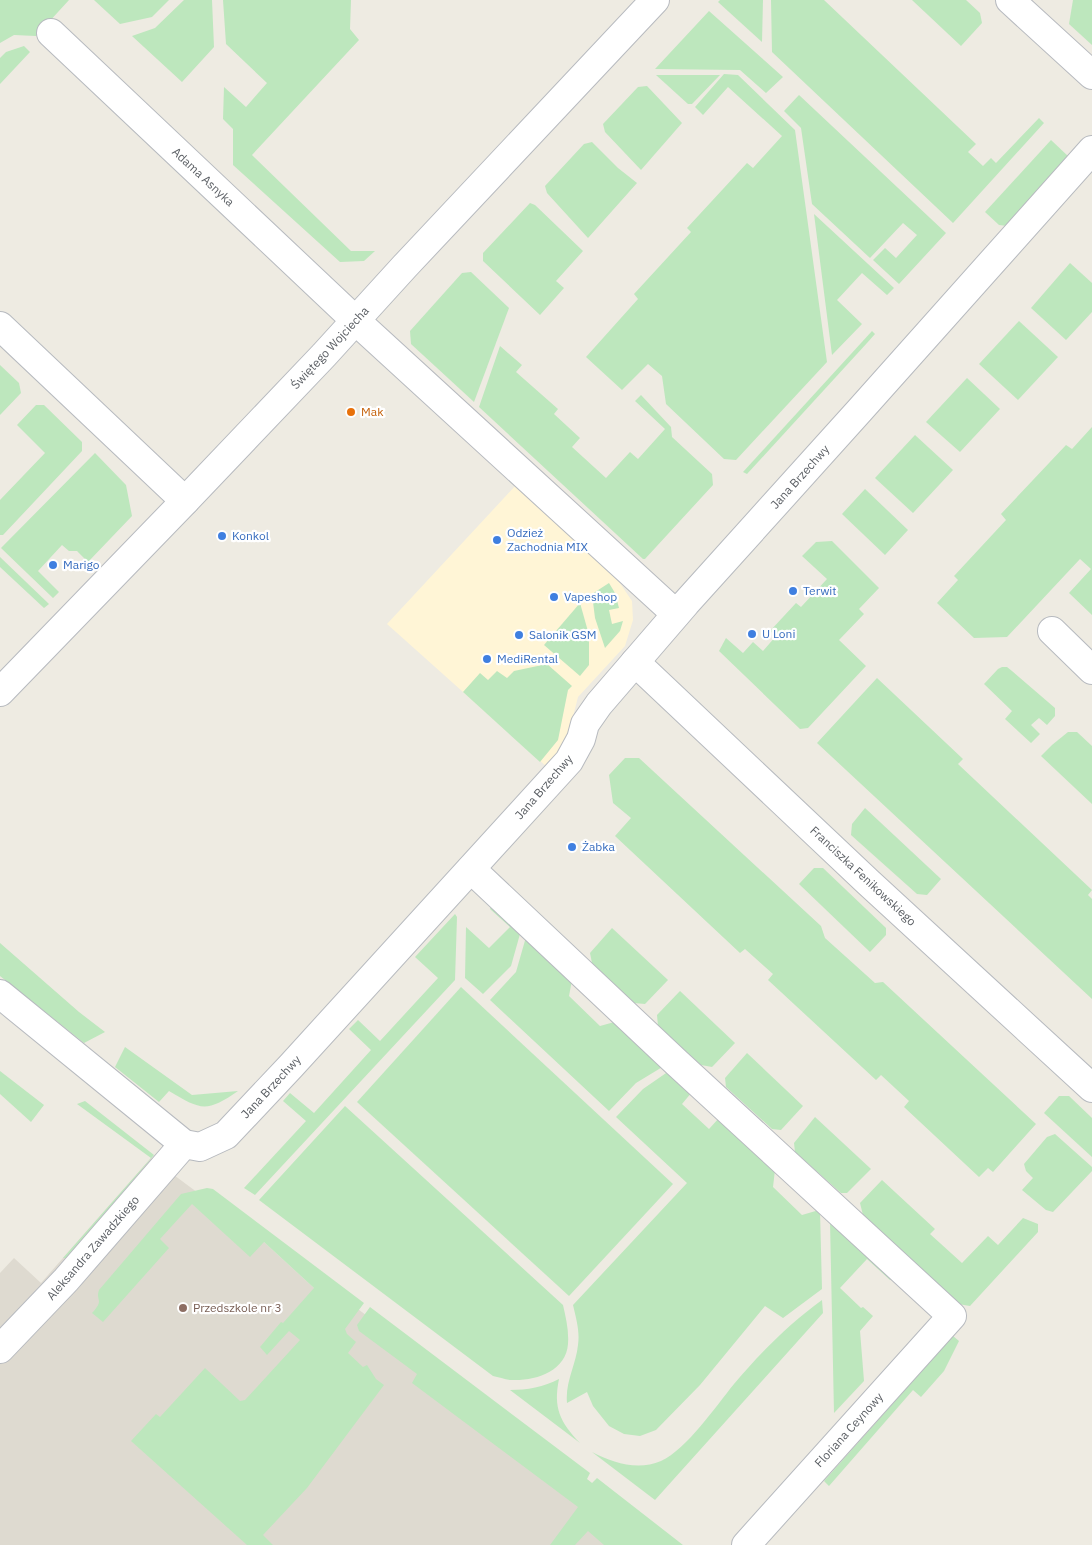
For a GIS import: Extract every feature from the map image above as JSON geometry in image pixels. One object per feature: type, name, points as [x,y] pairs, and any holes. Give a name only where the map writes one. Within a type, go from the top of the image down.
[{"type":"street","name":"Świętego Wojciecha","points":[[0,692],[185,501],[655,0]]},
{"type":"street","points":[[1010,0],[1092,76]]},
{"type":"street","name":"Adama Asnyka","points":[[50,33],[355,320],[676,614]]},
{"type":"street","name":"Jana Brzechwy","points":[[184,1144],[200,1147],[226,1135],[471,869],[569,761],[581,740],[585,724],[599,704],[676,614],[1092,150]]},
{"type":"street","points":[[0,326],[185,501]]},
{"type":"street","points":[[1052,631],[1092,670]]},
{"type":"street","name":"Franciszka Fenikowskiego","points":[[635,662],[868,882],[1092,1088]]},
{"type":"street","name":"Floriana Ceynowy","points":[[471,869],[676,1062],[952,1316],[746,1545]]},
{"type":"street","points":[[0,994],[184,1144]]},
{"type":"street","name":"Aleksandra Zawadzkiego","points":[[0,1350],[66,1280],[184,1144]]},
{"type":"shaded area","points":[[517,484],[609,567],[632,601],[633,620],[625,646],[578,697],[566,744],[547,767],[387,624]]},
{"type":"shaded area","points":[[151,1158],[264,1242],[314,1288],[335,1292],[675,1545],[0,1545],[0,1273],[14,1258],[41,1283]]},
{"type":"green space","points":[[0,0],[69,0],[36,36],[14,35],[0,43]]},
{"type":"green space","points":[[94,0],[169,0],[152,17],[120,24]]},
{"type":"green space","points":[[184,0],[212,0],[214,47],[182,82],[132,36],[155,28]]},
{"type":"green space","points":[[223,0],[351,0],[350,29],[359,40],[252,155],[351,251],[375,251],[364,261],[340,262],[233,165],[233,129],[223,119],[224,87],[246,107],[267,83],[226,44]]},
{"type":"green space","points":[[720,0],[763,0],[762,42],[718,2]]},
{"type":"green space","points":[[771,0],[824,0],[976,144],[968,152],[983,166],[991,158],[996,163],[1039,118],[1044,123],[953,223],[772,52]]},
{"type":"green space","points":[[912,0],[966,0],[980,13],[982,23],[961,46]]},
{"type":"green space","points":[[1073,0],[1092,0],[1092,45],[1069,24]]},
{"type":"green space","points":[[709,11],[783,77],[766,93],[740,70],[655,69]]},
{"type":"green space","points":[[24,46],[30,52],[0,84],[0,58],[6,52]]},
{"type":"green space","points":[[724,74],[738,75],[795,130],[827,362],[736,460],[724,459],[666,404],[662,376],[648,364],[622,390],[586,357],[638,299],[634,294],[691,232],[687,228],[747,163],[753,168],[782,136],[728,87],[703,115],[695,107]]},
{"type":"green space","points":[[656,75],[720,75],[692,104],[688,104]]},
{"type":"green space","points":[[647,86],[682,123],[641,170],[605,132],[603,124],[638,87]]},
{"type":"green space","points":[[799,95],[946,233],[899,284],[873,260],[885,248],[896,258],[917,235],[903,223],[870,258],[812,204],[801,128],[784,111]]},
{"type":"green space","points":[[1051,140],[1069,157],[1007,226],[999,225],[985,212]]},
{"type":"green space","points":[[592,142],[618,168],[637,183],[588,238],[547,193],[545,186],[584,144]]},
{"type":"green space","points":[[530,203],[535,205],[583,251],[556,281],[564,288],[540,315],[483,261],[483,253]]},
{"type":"green space","points":[[814,214],[894,288],[887,295],[862,273],[837,300],[862,324],[832,355]]},
{"type":"green space","points":[[1070,263],[1092,283],[1092,312],[1066,340],[1031,308]]},
{"type":"green space","points":[[471,272],[509,308],[474,402],[411,344],[410,331],[462,273]]},
{"type":"green space","points":[[1019,321],[1058,357],[1018,400],[979,364]]},
{"type":"green space","points":[[872,331],[875,334],[867,343],[747,474],[743,472]]},
{"type":"green space","points":[[500,346],[522,365],[516,372],[558,409],[554,414],[580,438],[572,447],[606,478],[630,452],[638,459],[665,429],[635,401],[641,395],[671,427],[672,437],[712,474],[713,485],[645,559],[479,407]]},
{"type":"green space","points":[[0,365],[19,383],[21,393],[0,415]]},
{"type":"green space","points":[[967,378],[1000,409],[960,452],[926,422]]},
{"type":"green space","points":[[36,405],[44,405],[82,442],[82,451],[3,535],[0,535],[0,500],[45,453],[17,425]]},
{"type":"green space","points":[[1092,427],[1092,615],[1069,593],[1091,569],[1080,559],[1007,637],[974,638],[937,603],[958,580],[954,576],[1006,520],[1001,514],[1066,445],[1072,449]]},
{"type":"green space","points":[[915,435],[953,470],[913,513],[875,478]]},
{"type":"green space","points":[[95,453],[126,485],[132,516],[88,562],[77,551],[69,551],[62,545],[38,571],[59,592],[53,598],[1,548]]},
{"type":"green space","points":[[865,489],[908,530],[885,555],[842,514]]},
{"type":"green space","points":[[832,541],[879,588],[859,609],[864,614],[839,640],[866,666],[808,728],[800,729],[719,651],[726,638],[743,653],[753,642],[763,651],[776,636],[770,631],[796,603],[801,607],[827,579],[802,556],[816,542]]},
{"type":"green space","points":[[0,557],[49,604],[44,608],[0,567]]},
{"type":"green space","points":[[609,583],[615,593],[619,608],[609,610],[612,624],[623,621],[620,631],[605,648],[595,618],[592,594]]},
{"type":"green space","points":[[580,603],[589,635],[589,665],[580,676],[544,645]]},
{"type":"green space","points":[[547,664],[572,686],[568,690],[558,740],[540,762],[463,692],[480,673],[488,680],[497,671],[507,678],[514,671]]},
{"type":"green space","points":[[1002,667],[1007,667],[1055,708],[1055,716],[1047,725],[1039,718],[1031,725],[1040,734],[1031,743],[1005,719],[1012,711],[984,684]]},
{"type":"green space","points":[[877,678],[963,759],[958,764],[1092,890],[1088,895],[1092,899],[1092,999],[817,743]]},
{"type":"green space","points":[[1068,732],[1077,732],[1092,746],[1092,804],[1041,756]]},
{"type":"green space","points":[[625,758],[639,758],[821,926],[825,938],[875,983],[883,982],[1036,1124],[993,1172],[988,1168],[979,1177],[904,1107],[909,1101],[881,1075],[876,1080],[768,980],[773,974],[745,949],[740,953],[615,836],[631,818],[613,803],[609,775]]},
{"type":"green space","points":[[865,808],[941,879],[927,895],[917,894],[851,835],[852,824]]},
{"type":"green space","points":[[814,868],[823,868],[886,928],[886,935],[870,952],[799,884]]},
{"type":"green space","points":[[491,907],[520,934],[511,966],[483,994],[465,978],[466,927],[489,948],[510,927],[490,909]]},
{"type":"green space","points":[[455,914],[457,917],[455,980],[255,1195],[244,1188],[306,1121],[283,1101],[290,1093],[314,1113],[371,1050],[349,1029],[358,1020],[380,1041],[438,978],[415,957]]},
{"type":"green space","points":[[612,928],[668,980],[645,1004],[634,1003],[592,963],[590,953]]},
{"type":"green space","points":[[526,937],[572,980],[569,996],[600,1026],[618,1021],[664,1066],[636,1083],[609,1111],[490,1000],[516,972]]},
{"type":"green space","points":[[0,943],[79,1012],[105,1032],[84,1043],[0,976]]},
{"type":"green space","points":[[461,987],[673,1184],[569,1296],[357,1102]]},
{"type":"green space","points":[[680,991],[735,1043],[712,1067],[701,1065],[658,1026],[657,1015]]},
{"type":"green space","points":[[125,1047],[192,1095],[238,1091],[211,1106],[196,1105],[169,1091],[159,1102],[115,1067]]},
{"type":"green space","points":[[747,1053],[803,1106],[781,1130],[772,1129],[726,1087],[725,1078]]},
{"type":"green space","points":[[0,1071],[44,1105],[31,1122],[0,1094]]},
{"type":"green space","points":[[669,1071],[692,1092],[682,1104],[709,1129],[719,1118],[775,1170],[773,1187],[802,1215],[820,1211],[822,1289],[783,1318],[765,1306],[700,1385],[656,1430],[640,1436],[624,1434],[609,1426],[593,1406],[587,1392],[567,1403],[569,1381],[577,1352],[578,1340],[573,1305],[687,1183],[616,1117],[643,1089]]},
{"type":"green space","points":[[1059,1096],[1069,1096],[1092,1118],[1092,1157],[1044,1113]]},
{"type":"green space","points":[[85,1101],[154,1155],[68,1258],[63,1258],[151,1158],[77,1104]]},
{"type":"green space","points":[[345,1106],[563,1305],[568,1329],[568,1344],[562,1361],[556,1368],[531,1379],[510,1380],[493,1376],[259,1200]]},
{"type":"green space","points":[[815,1117],[871,1169],[847,1193],[841,1193],[795,1152],[794,1143]]},
{"type":"green space","points":[[1055,1134],[1092,1167],[1092,1171],[1053,1212],[1046,1210],[1022,1190],[1033,1178],[1026,1171],[1024,1164],[1047,1137]]},
{"type":"green space","points":[[882,1180],[935,1229],[930,1234],[962,1263],[988,1236],[998,1245],[1023,1218],[1038,1224],[1038,1232],[970,1306],[958,1304],[863,1215],[860,1203]]},
{"type":"green space","points":[[207,1188],[213,1189],[364,1303],[345,1329],[347,1334],[356,1342],[348,1353],[363,1367],[367,1365],[376,1379],[384,1385],[307,1488],[263,1535],[273,1545],[247,1545],[131,1441],[156,1414],[160,1417],[205,1368],[240,1401],[245,1400],[300,1340],[289,1331],[267,1355],[260,1347],[314,1288],[264,1242],[250,1257],[192,1204],[160,1239],[169,1248],[103,1322],[92,1313],[99,1302],[99,1290],[181,1194]]},
{"type":"green space","points":[[830,1221],[892,1278],[890,1280],[867,1259],[840,1288],[861,1308],[863,1307],[873,1316],[860,1331],[864,1381],[834,1413]]},
{"type":"green space","points":[[822,1300],[823,1313],[655,1500],[592,1452],[617,1462],[635,1465],[652,1464],[671,1455],[691,1437],[754,1361],[798,1319]]},
{"type":"green space","points":[[370,1307],[590,1473],[587,1479],[592,1483],[597,1478],[683,1545],[604,1545],[588,1531],[575,1545],[550,1545],[578,1507],[412,1383],[417,1374],[359,1331],[357,1325]]},
{"type":"green space","points":[[953,1336],[959,1341],[944,1371],[921,1397],[913,1390],[829,1486],[824,1481]]},
{"type":"green space","points":[[559,1379],[557,1398],[560,1414],[567,1428],[580,1443],[510,1390],[535,1388]]},
{"type":"place","name":"Mak","points":[[351,412]]},
{"type":"place","name":"Konkol","points":[[222,536]]},
{"type":"place","name":"Odzież Zachodnia MIX","points":[[497,540]]},
{"type":"place","name":"Marigo","points":[[53,565]]},
{"type":"place","name":"Terwit","points":[[793,591]]},
{"type":"place","name":"Vapeshop","points":[[554,597]]},
{"type":"place","name":"U Loni","points":[[752,634]]},
{"type":"place","name":"Salonik GSM","points":[[519,635]]},
{"type":"place","name":"MediRental","points":[[487,659]]},
{"type":"place","name":"Żabka","points":[[572,847]]},
{"type":"place","name":"Przedszkole nr 3","points":[[183,1308]]}]
